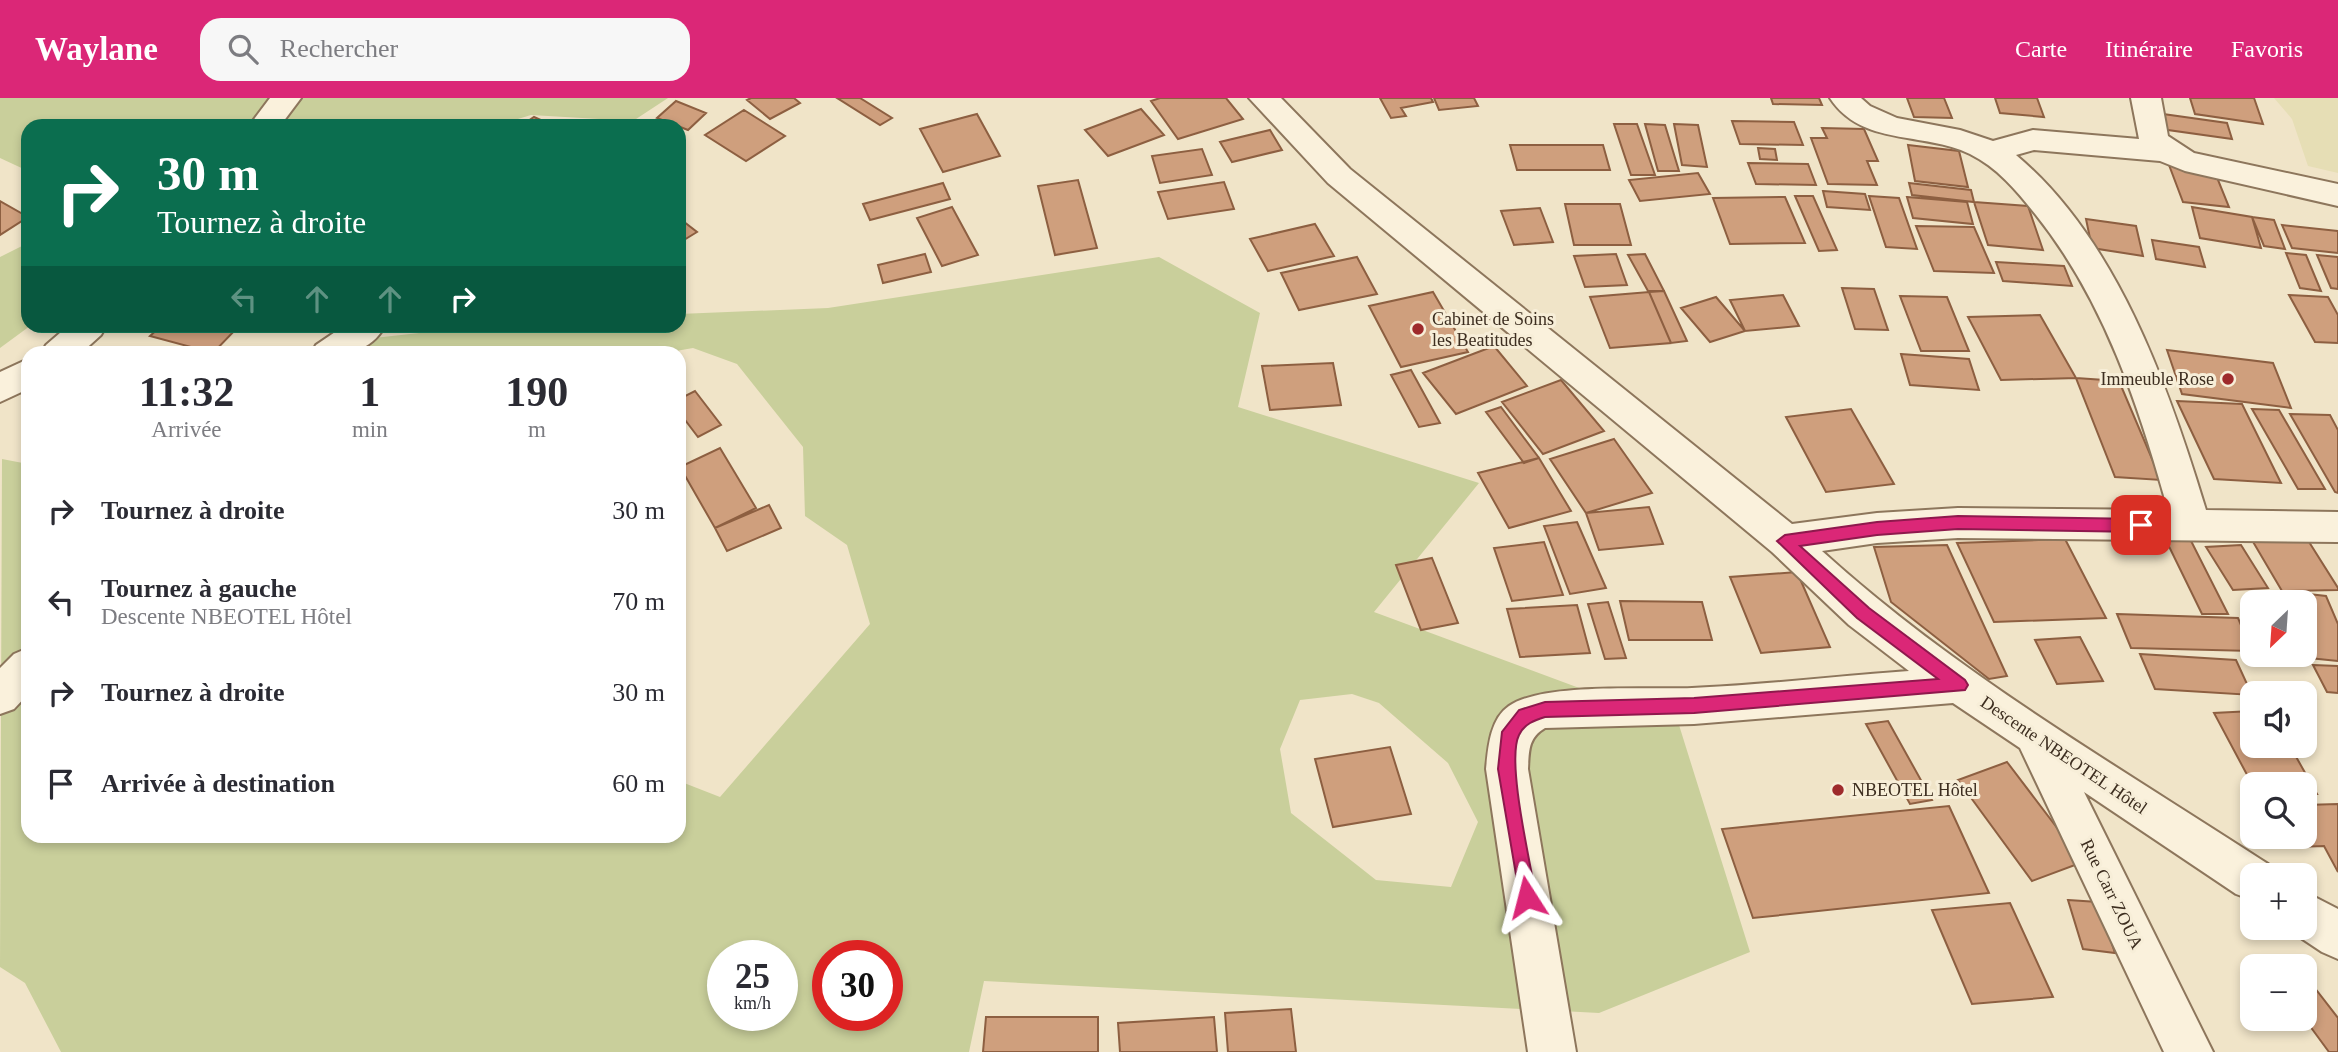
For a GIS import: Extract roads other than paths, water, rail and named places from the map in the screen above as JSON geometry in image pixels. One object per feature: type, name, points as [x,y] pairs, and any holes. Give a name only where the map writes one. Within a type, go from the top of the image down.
[{"type":"street","points":[[270,119],[286,98]]},
{"type":"street","name":"Descente NBEOTEL Hôtel","points":[[1264,98],[1339,176],[1785,541],[1863,613],[1959,685],[2240,871]]},
{"type":"street","points":[[1845,98],[1860,113],[1889,125],[1961,139],[1991,152],[2015,170],[2061,221],[2106,293],[2167,440],[2192,527]]},
{"type":"street","points":[[2146,98],[2152,139],[2163,151]]},
{"type":"street","points":[[1991,152],[2034,140],[2163,151],[2185,161],[2338,195]]},
{"type":"street","points":[[67,346],[81,333]]},
{"type":"street","points":[[339,346],[358,333]]},
{"type":"street","points":[[0,390],[21,376]]},
{"type":"street","points":[[1785,541],[1877,528],[1958,523],[2338,527]]},
{"type":"street","points":[[0,696],[21,674]]},
{"type":"street","points":[[1552,1052],[1507,769],[1510,732],[1525,715],[1545,710],[1694,706],[1959,685]]},
{"type":"street","name":"Rue Carr ZOUA","points":[[2035,736],[2189,1052]]},
{"type":"street","points":[[2317,922],[2338,936]]},
{"type":"place","name":"Cabinet de Soins les Beatitudes","points":[[1418,329]]},
{"type":"place","name":"Immeuble Rose","points":[[2228,379]]},
{"type":"place","name":"NBEOTEL Hôtel","points":[[1838,790]]}]
